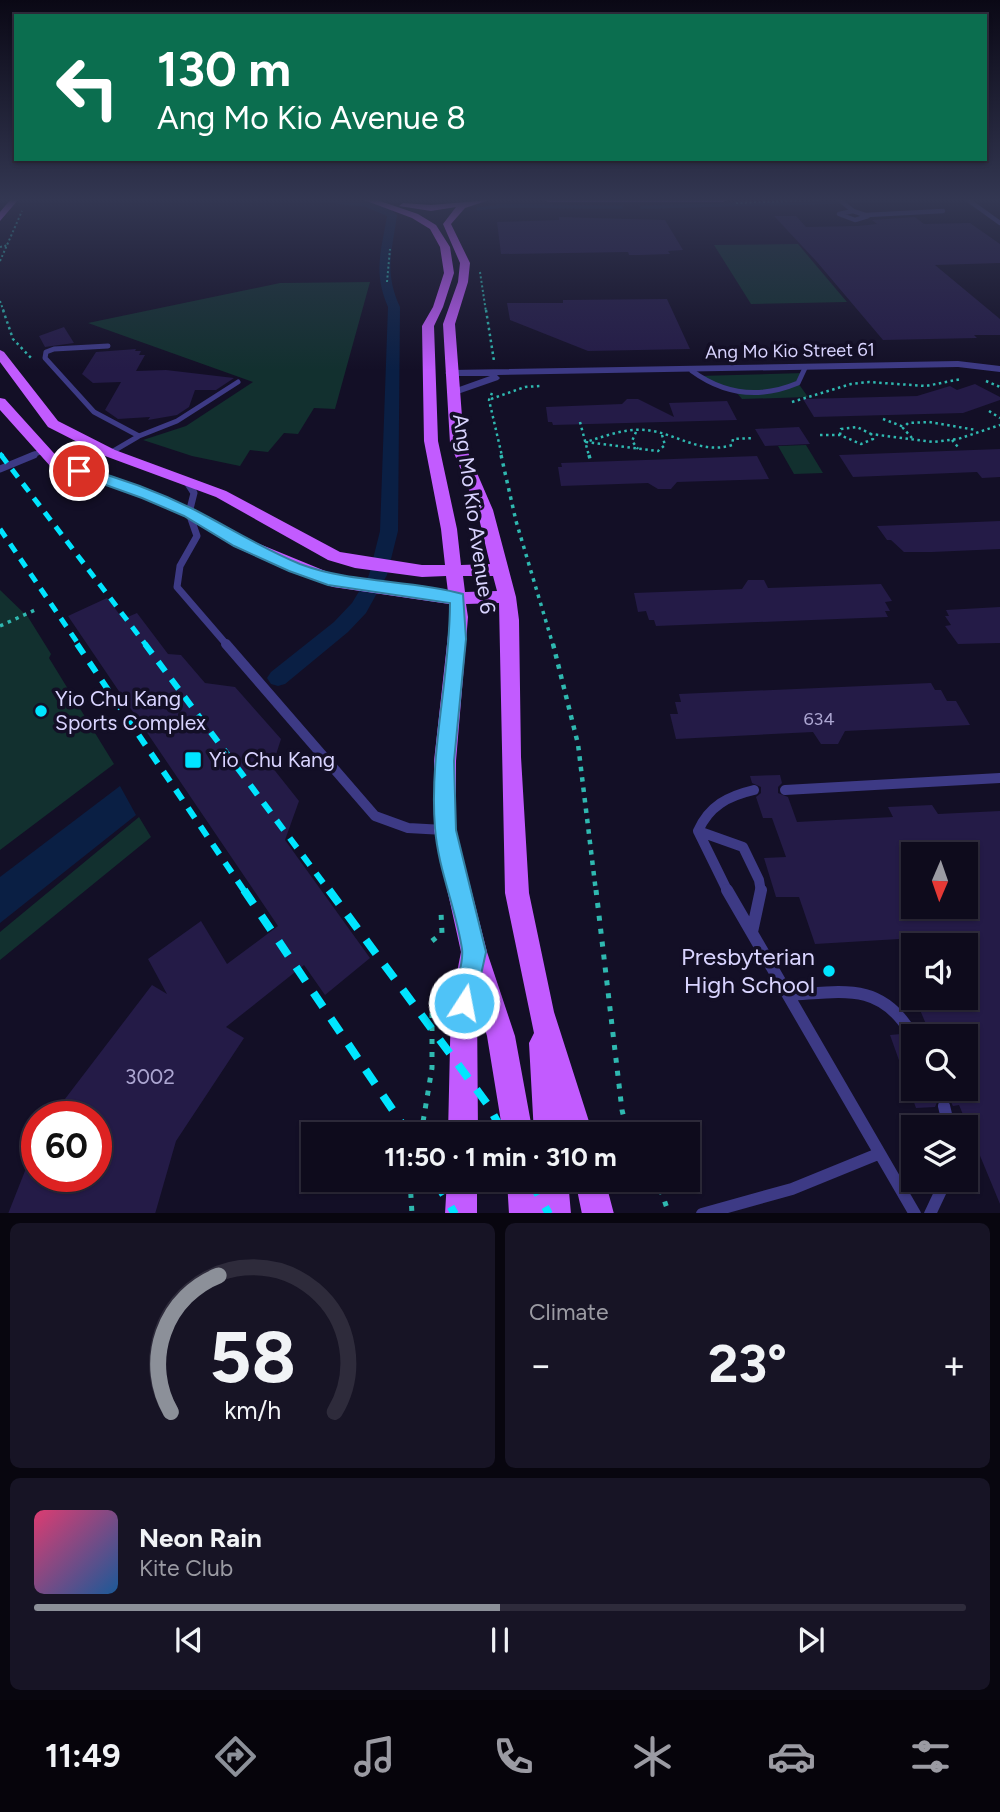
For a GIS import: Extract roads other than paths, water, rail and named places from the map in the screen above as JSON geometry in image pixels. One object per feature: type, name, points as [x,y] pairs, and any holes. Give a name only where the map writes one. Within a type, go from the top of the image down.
[{"type":"main road","name":"Ang Mo Kio Avenue 6","points":[[446,257],[449,273],[438,307],[428,326],[431,441],[449,529],[457,598],[458,639],[445,761],[445,830],[474,952],[464,1003],[463,1122]]},
{"type":"main road","name":"Ang Mo Kio Avenue 6","points":[[464,257],[465,274],[449,324],[450,373],[457,443],[485,510],[507,597],[512,643],[511,757],[517,893],[541,1012],[574,1122]]},
{"type":"main road","points":[[0,354],[53,424],[110,453],[220,494],[334,556],[355,562],[422,571],[500,570]]},
{"type":"main road","points":[[0,402],[56,464],[126,486],[189,513],[239,542],[294,567],[333,581],[457,598],[507,597]]},
{"type":"main road","points":[[474,952],[502,1037],[516,1122]]},
{"type":"main road","points":[[541,1012],[549,1122]]},
{"type":"main road","points":[[461,1213],[462,1192]]},
{"type":"main road","points":[[523,1192],[525,1213]]},
{"type":"main road","points":[[554,1192],[555,1213]]},
{"type":"main road","points":[[593,1192],[598,1213]]},
{"type":"street","name":"Ang Mo Kio Street 61","points":[[450,373],[569,375],[580,372],[958,364],[1000,369]]},
{"type":"street","name":"Ang Mo Kio Street 61","points":[[452,393],[496,375]]},
{"type":"lane","points":[[108,346],[54,348],[47,352],[45,358],[94,412],[139,436]]},
{"type":"lane","points":[[692,371],[722,389],[773,393],[798,383],[805,369]]},
{"type":"lane","points":[[110,453],[139,436],[177,421],[238,382]]},
{"type":"lane","points":[[0,469],[43,451]]},
{"type":"lane","points":[[185,480],[195,491],[197,498],[189,513],[197,536],[179,563],[177,587],[375,816],[396,826],[419,831],[445,830]]},
{"type":"lane","points":[[785,790],[1000,778]]},
{"type":"lane","points":[[754,790],[716,803],[702,819],[698,831],[715,869],[878,1154],[915,1213]]},
{"type":"lane","points":[[698,831],[743,847],[762,887],[763,899],[752,932]]},
{"type":"lane","points":[[789,996],[839,992],[882,1000],[897,1012],[905,1024]]},
{"type":"lane","points":[[944,1106],[946,1115]]},
{"type":"lane","points":[[702,1213],[799,1186],[878,1154]]},
{"type":"lane","points":[[930,1213],[940,1192]]},
{"type":"water","points":[[120,786],[136,815],[0,923],[0,877]]},
{"type":"waterway","points":[[278,678],[341,627],[359,608],[378,575],[389,531],[394,307],[385,287],[383,274],[386,257]]},
{"type":"railway","points":[[0,453],[3,456]]},
{"type":"railway","points":[[1,455],[146,645]]},
{"type":"railway","points":[[0,529],[79,645]]},
{"type":"railway","points":[[77,644],[245,892]]},
{"type":"railway","points":[[145,644],[330,892]]},
{"type":"railway","points":[[244,890],[401,1122]]},
{"type":"railway","points":[[329,890],[488,1105],[497,1122]]},
{"type":"railway","points":[[442,1192],[454,1213]]},
{"type":"railway","points":[[537,1192],[548,1213]]},
{"type":"place","name":"Yio Chu Kang Sports Complex","points":[[41,711]]},
{"type":"place","name":"Yio Chu Kang","points":[[193,760]]},
{"type":"place","name":"Presbyterian High School","points":[[829,971]]}]
